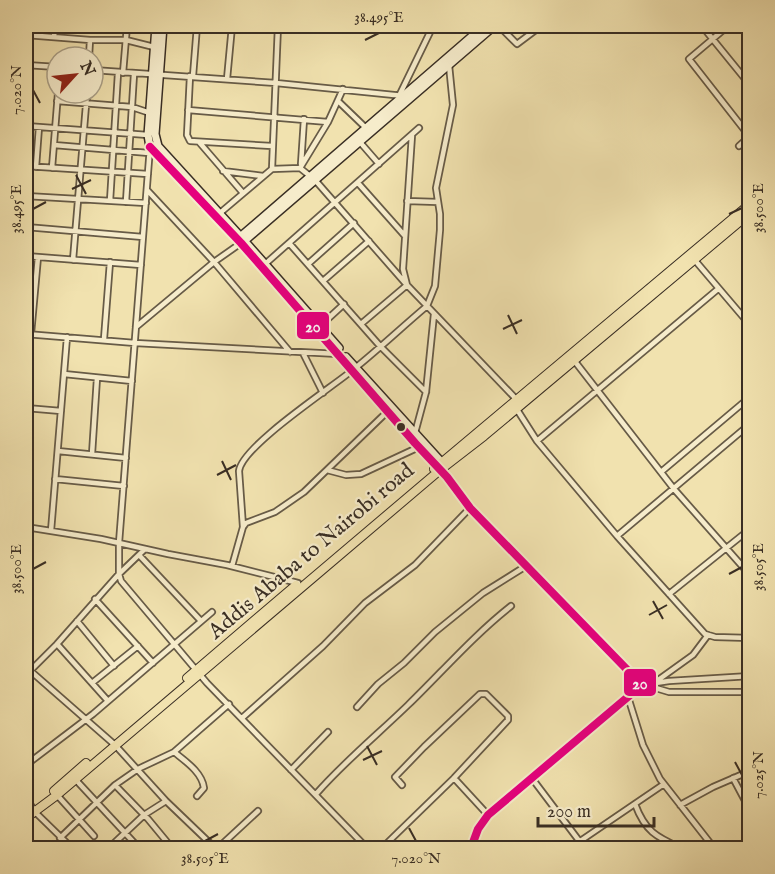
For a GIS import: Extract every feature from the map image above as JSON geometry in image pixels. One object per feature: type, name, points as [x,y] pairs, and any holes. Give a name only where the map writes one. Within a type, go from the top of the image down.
[{"type":"highway","name":"Addis Ababa to Nairobi road","points":[[198,672],[298,583],[441,466],[516,410],[572,358],[692,257],[750,204]]},
{"type":"highway","name":"Addis Ababa to Nairobi road","points":[[692,257],[750,213]]},
{"type":"highway","name":"Addis Ababa to Nairobi road","points":[[26,818],[51,793],[113,744],[517,399],[572,358]]},
{"type":"highway","name":"Addis Ababa to Nairobi road","points":[[34,811],[57,795],[113,744]]},
{"type":"main road","points":[[156,26],[154,47],[155,134],[158,146],[220,213],[240,241]]},
{"type":"main road","points":[[163,26],[150,113],[148,135],[150,150],[263,265],[390,409],[419,447],[441,466]]},
{"type":"main road","points":[[357,140],[366,128],[402,95],[484,26]]},
{"type":"main road","points":[[240,241],[494,26]]},
{"type":"main road","points":[[317,328],[338,354],[354,369]]},
{"type":"main road","points":[[390,409],[416,433],[441,466]]},
{"type":"street","points":[[54,37],[56,26]]},
{"type":"street","points":[[110,201],[114,133],[127,26]]},
{"type":"street","points":[[197,26],[188,110],[187,135],[190,141],[273,146]]},
{"type":"street","points":[[227,79],[232,26]]},
{"type":"street","points":[[272,169],[278,26]]},
{"type":"street","points":[[105,71],[192,76],[402,95],[433,26]]},
{"type":"street","points":[[499,26],[517,44],[541,26]]},
{"type":"street","points":[[702,26],[750,85]]},
{"type":"street","points":[[728,26],[690,56],[689,62],[749,137],[739,146]]},
{"type":"street","points":[[26,34],[90,40],[126,40],[154,47]]},
{"type":"street","points":[[90,40],[90,45]]},
{"type":"street","points":[[26,65],[45,66]]},
{"type":"street","points":[[232,566],[243,527],[240,464],[283,423],[354,369],[427,306],[435,286],[440,230],[436,188],[453,105],[449,65]]},
{"type":"street","points":[[126,202],[134,74]]},
{"type":"street","points":[[301,167],[328,122],[343,89]]},
{"type":"street","points":[[338,101],[366,128]]},
{"type":"street","points":[[52,168],[57,105]]},
{"type":"street","points":[[73,260],[86,105]]},
{"type":"street","points":[[102,105],[132,107],[150,113]]},
{"type":"street","points":[[188,110],[328,122]]},
{"type":"street","points":[[301,167],[304,119]]},
{"type":"street","points":[[26,126],[148,135]]},
{"type":"street","points":[[36,167],[39,127]]},
{"type":"street","points":[[263,265],[419,128]]},
{"type":"street","points":[[407,285],[403,269],[412,135]]},
{"type":"street","points":[[357,140],[379,164]]},
{"type":"street","points":[[199,142],[243,193]]},
{"type":"street","points":[[54,146],[129,152],[150,150],[119,543],[121,581],[198,672],[368,849]]},
{"type":"street","points":[[26,166],[148,174]]},
{"type":"street","points":[[220,213],[272,169],[301,167],[354,223],[407,285],[517,399],[516,410],[537,441],[617,536],[708,635],[750,638]]},
{"type":"street","points":[[223,171],[263,176]]},
{"type":"street","points":[[358,183],[405,236]]},
{"type":"street","points":[[147,190],[214,262],[290,352]]},
{"type":"street","points":[[26,196],[146,203]]},
{"type":"street","points":[[407,201],[438,202]]},
{"type":"street","points":[[308,264],[354,223]]},
{"type":"street","points":[[26,226],[143,237]]},
{"type":"street","points":[[136,327],[240,241]]},
{"type":"street","points":[[323,281],[369,241]]},
{"type":"street","points":[[289,243],[380,346],[426,392]]},
{"type":"street","points":[[26,256],[141,265]]},
{"type":"street","points":[[38,257],[28,334],[135,343],[338,354]]},
{"type":"street","points":[[692,257],[750,325]]},
{"type":"street","points":[[104,339],[110,262]]},
{"type":"street","points":[[361,324],[407,285]]},
{"type":"street","points":[[537,441],[718,289]]},
{"type":"street","points":[[317,328],[344,304]]},
{"type":"street","points":[[416,433],[426,392],[434,314]]},
{"type":"street","points":[[51,531],[67,337]]},
{"type":"street","points":[[303,352],[323,393]]},
{"type":"street","points":[[572,358],[674,489],[750,575]]},
{"type":"street","points":[[64,374],[132,381]]},
{"type":"street","points":[[92,454],[97,378]]},
{"type":"street","points":[[661,472],[750,397]]},
{"type":"street","points":[[26,408],[61,411]]},
{"type":"street","points":[[243,527],[250,519],[281,508],[304,492],[390,409]]},
{"type":"street","points":[[617,536],[750,424]]},
{"type":"street","points":[[327,470],[346,475],[361,474],[419,447]]},
{"type":"street","points":[[58,451],[126,458]]},
{"type":"street","points":[[441,466],[470,508],[644,685],[669,692],[750,692]]},
{"type":"street","points":[[55,479],[124,486]]},
{"type":"street","points":[[242,718],[323,646],[365,603],[415,565],[470,508]]},
{"type":"street","points":[[26,527],[232,566],[298,583]]},
{"type":"street","points":[[669,594],[750,529]]},
{"type":"street","points":[[26,675],[145,549]]},
{"type":"street","points":[[139,555],[201,621]]},
{"type":"street","points":[[357,707],[378,684],[404,663],[435,632],[483,593],[526,566]]},
{"type":"street","points":[[96,599],[153,663]]},
{"type":"street","points":[[316,795],[339,769],[410,703],[486,627],[511,606]]},
{"type":"street","points":[[26,765],[108,701],[212,612]]},
{"type":"street","points":[[77,621],[114,666]]},
{"type":"street","points":[[653,684],[693,655],[708,635]]},
{"type":"street","points":[[57,644],[108,701]]},
{"type":"street","points":[[92,683],[138,646]]},
{"type":"street","points":[[26,667],[113,744],[166,801],[216,849],[258,811]]},
{"type":"street","points":[[471,849],[480,825],[488,815],[644,685],[750,676]]},
{"type":"street","points":[[382,849],[454,777],[508,718],[483,693],[395,777],[402,785]]},
{"type":"street","points":[[628,697],[642,745],[664,784],[714,849]]},
{"type":"street","points":[[60,838],[115,786],[138,769],[174,752],[229,704]]},
{"type":"street","points":[[291,770],[328,732]]},
{"type":"street","points":[[174,752],[190,765],[204,783],[204,788],[198,796]]},
{"type":"street","points":[[680,805],[750,771]]},
{"type":"street","points":[[454,777],[488,815]]},
{"type":"street","points":[[531,777],[580,842]]},
{"type":"street","points":[[733,778],[750,810]]},
{"type":"street","points":[[75,779],[139,849]]},
{"type":"street","points":[[570,849],[664,784]]},
{"type":"street","points":[[115,786],[144,815],[172,849]]},
{"type":"street","points":[[57,795],[94,836]]},
{"type":"street","points":[[26,799],[34,811],[72,849]]},
{"type":"street","points":[[109,849],[144,815],[166,801]]},
{"type":"street","points":[[635,804],[651,833],[681,849]]},
{"type":"street","points":[[474,839],[482,849]]},
{"type":"street","points":[[701,849],[710,843]]},
{"type":"transit line","name":"20","points":[[150,147],[241,243],[447,477],[470,508],[642,685],[488,815],[478,829],[471,848]]}]
